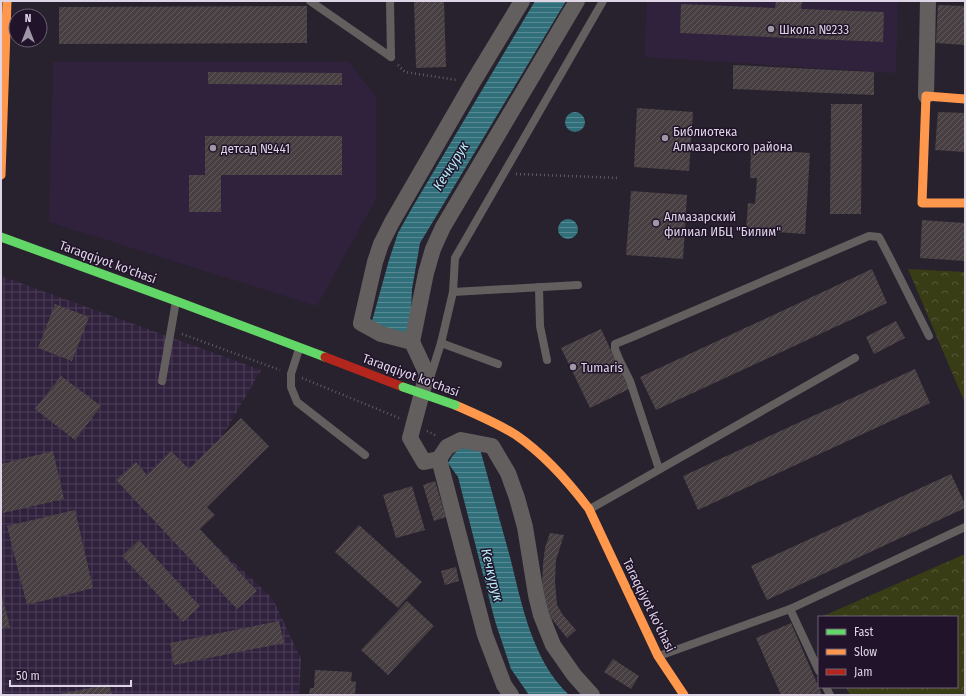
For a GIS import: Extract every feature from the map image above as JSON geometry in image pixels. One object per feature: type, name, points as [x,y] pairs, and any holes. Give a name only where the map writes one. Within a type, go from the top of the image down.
[{"type":"street","points":[[1,175],[7,1]]},
{"type":"street","points":[[412,342],[381,334],[361,323],[375,262],[381,244],[392,222],[522,1]]},
{"type":"street","points":[[578,1],[443,227],[433,249],[426,273],[412,342],[427,374],[410,438],[424,462],[438,459],[448,447],[461,440],[492,446],[508,473],[517,498],[525,527],[536,595],[541,615],[553,645],[574,675],[592,695]]},
{"type":"street","points":[[928,1],[922,203],[965,204]]},
{"type":"street","points":[[926,96],[965,99]]},
{"type":"street","name":"Taraqqiyot ko'chasi","points":[[1,237],[455,405],[480,415],[503,427],[525,442],[557,471],[589,509],[658,656],[684,695]]},
{"type":"street","points":[[438,459],[485,634],[504,685],[511,695]]},
{"type":"lane","points":[[310,1],[391,57]]},
{"type":"lane","points":[[390,1],[391,57]]},
{"type":"lane","points":[[424,394],[441,343],[453,292],[455,258],[603,1]]},
{"type":"lane","points":[[659,469],[630,381],[619,359],[615,349],[615,344],[869,236],[879,237],[929,336]]},
{"type":"lane","points":[[453,292],[578,285]]},
{"type":"lane","points":[[539,287],[540,326],[547,360]]},
{"type":"lane","points":[[162,381],[176,301]]},
{"type":"lane","points":[[441,343],[498,364]]},
{"type":"lane","points":[[300,348],[291,374],[290,387],[297,402],[365,454]]},
{"type":"lane","points":[[589,509],[855,358]]},
{"type":"lane","points":[[658,656],[790,609],[965,527]]},
{"type":"lane","points":[[790,609],[818,669]]},
{"type":"path","points":[[391,57],[405,72],[473,82]]},
{"type":"path","points":[[504,174],[620,178]]},
{"type":"path","points":[[170,330],[291,374],[414,424],[452,445]]},
{"type":"shaded area","name":"Школа №233","points":[[647,1],[898,1],[896,73],[644,57]]},
{"type":"shaded area","name":"детсад №441","points":[[53,62],[349,62],[376,97],[376,199],[317,306],[49,222]]},
{"type":"shaded area","points":[[1,276],[261,370],[179,511],[273,599],[301,659],[299,695],[1,695]]},
{"type":"green space","points":[[908,269],[965,272],[965,403]]},
{"type":"green space","points":[[965,554],[965,695],[850,695],[846,688],[958,688],[958,616],[823,616]]},
{"type":"water","name":"Кечкурук","points":[[535,1],[566,1],[420,243],[412,289],[410,332],[402,337],[372,321],[398,233]]},
{"type":"water","points":[[571,112],[579,112],[585,118],[585,126],[579,132],[571,132],[565,126],[565,118]]},
{"type":"water","points":[[564,219],[572,219],[578,225],[578,233],[572,239],[564,239],[558,233],[558,225]]},
{"type":"water","name":"Кечкурук","points":[[460,448],[480,449],[530,631],[537,649],[546,665],[556,681],[569,695],[529,695],[511,669],[495,621],[458,477],[448,463]]},
{"type":"building","points":[[414,1],[444,1],[446,67],[416,68]]},
{"type":"building","points":[[776,1],[802,1],[801,9],[884,12],[883,42],[680,33],[681,4],[775,8]]},
{"type":"building","points":[[938,5],[965,6],[965,45],[936,43]]},
{"type":"building","points":[[307,6],[307,43],[59,44],[59,7]]},
{"type":"building","points":[[733,65],[874,72],[874,95],[733,89]]},
{"type":"building","points":[[208,72],[342,73],[342,85],[208,84]]},
{"type":"building","points":[[831,104],[862,104],[861,214],[830,214]]},
{"type":"building","points":[[637,108],[693,112],[689,171],[634,167]]},
{"type":"building","points":[[938,112],[965,113],[965,152],[935,150]]},
{"type":"building","points":[[205,136],[342,136],[342,175],[221,175],[221,212],[189,212],[189,175],[205,175]]},
{"type":"building","points":[[751,149],[810,153],[805,234],[746,230],[748,203],[755,204],[757,178],[750,178]]},
{"type":"building","points":[[631,191],[687,195],[683,259],[626,255]]},
{"type":"building","points":[[922,220],[965,223],[965,261],[920,258]]},
{"type":"building","points":[[872,269],[887,303],[656,410],[640,377]]},
{"type":"building","points":[[55,304],[89,317],[72,361],[38,348]]},
{"type":"building","points":[[896,321],[905,338],[874,354],[866,337]]},
{"type":"building","points":[[601,329],[629,389],[590,408],[561,348]]},
{"type":"building","points":[[915,369],[930,403],[698,510],[683,476]]},
{"type":"building","points":[[61,376],[101,406],[75,440],[35,409]]},
{"type":"building","points":[[241,418],[269,446],[207,507],[215,515],[200,529],[257,591],[237,609],[116,480],[136,462],[147,475],[171,451],[189,469]]},
{"type":"building","points":[[53,451],[64,499],[3,513],[1,506],[1,464]]},
{"type":"building","points":[[951,474],[965,504],[965,508],[767,600],[751,566]]},
{"type":"building","points":[[435,481],[446,517],[434,521],[423,485]]},
{"type":"building","points":[[412,486],[425,530],[396,538],[383,495]]},
{"type":"building","points":[[75,510],[93,588],[27,605],[7,526]]},
{"type":"building","points":[[359,525],[422,582],[398,608],[335,552]]},
{"type":"building","points":[[550,533],[564,535],[556,560],[555,581],[557,605],[563,615],[576,630],[567,638],[551,618],[545,605],[542,586],[543,564],[545,548]]},
{"type":"building","points":[[139,540],[200,606],[183,622],[122,556]]},
{"type":"building","points":[[456,567],[459,581],[445,585],[441,571]]},
{"type":"building","points":[[1,592],[10,627],[1,629]]},
{"type":"building","points":[[407,601],[434,626],[388,675],[361,650]]},
{"type":"building","points":[[279,621],[284,643],[174,665],[170,643]]},
{"type":"building","points":[[791,623],[822,695],[781,695],[756,638]]},
{"type":"building","points":[[613,659],[639,676],[631,689],[604,672]]},
{"type":"building","points":[[315,670],[352,672],[351,681],[356,682],[355,695],[309,695],[310,688],[314,688]]},
{"type":"building","points":[[109,684],[112,695],[60,695],[60,694]]},
{"type":"traffic: fast","points":[[1,237],[325,357]]},
{"type":"traffic: fast","points":[[403,387],[455,405]]},
{"type":"traffic: slow","points":[[1,175],[7,1]]},
{"type":"traffic: slow","points":[[965,99],[926,96],[922,203],[965,203]]},
{"type":"traffic: slow","points":[[455,405],[479,415],[516,435],[527,443],[556,469],[589,509],[658,656],[684,695]]},
{"type":"traffic: jam","points":[[325,357],[403,387]]},
{"type":"place","name":"Школа №233","points":[[771,29]]},
{"type":"place","name":"Библиотека Алмазарского района","points":[[665,138]]},
{"type":"place","name":"детсад №441","points":[[213,148]]},
{"type":"place","name":"Алмазарский филиал ИБЦ \"Билим\"","points":[[656,223]]},
{"type":"place","name":"Tumaris","points":[[573,367]]}]
